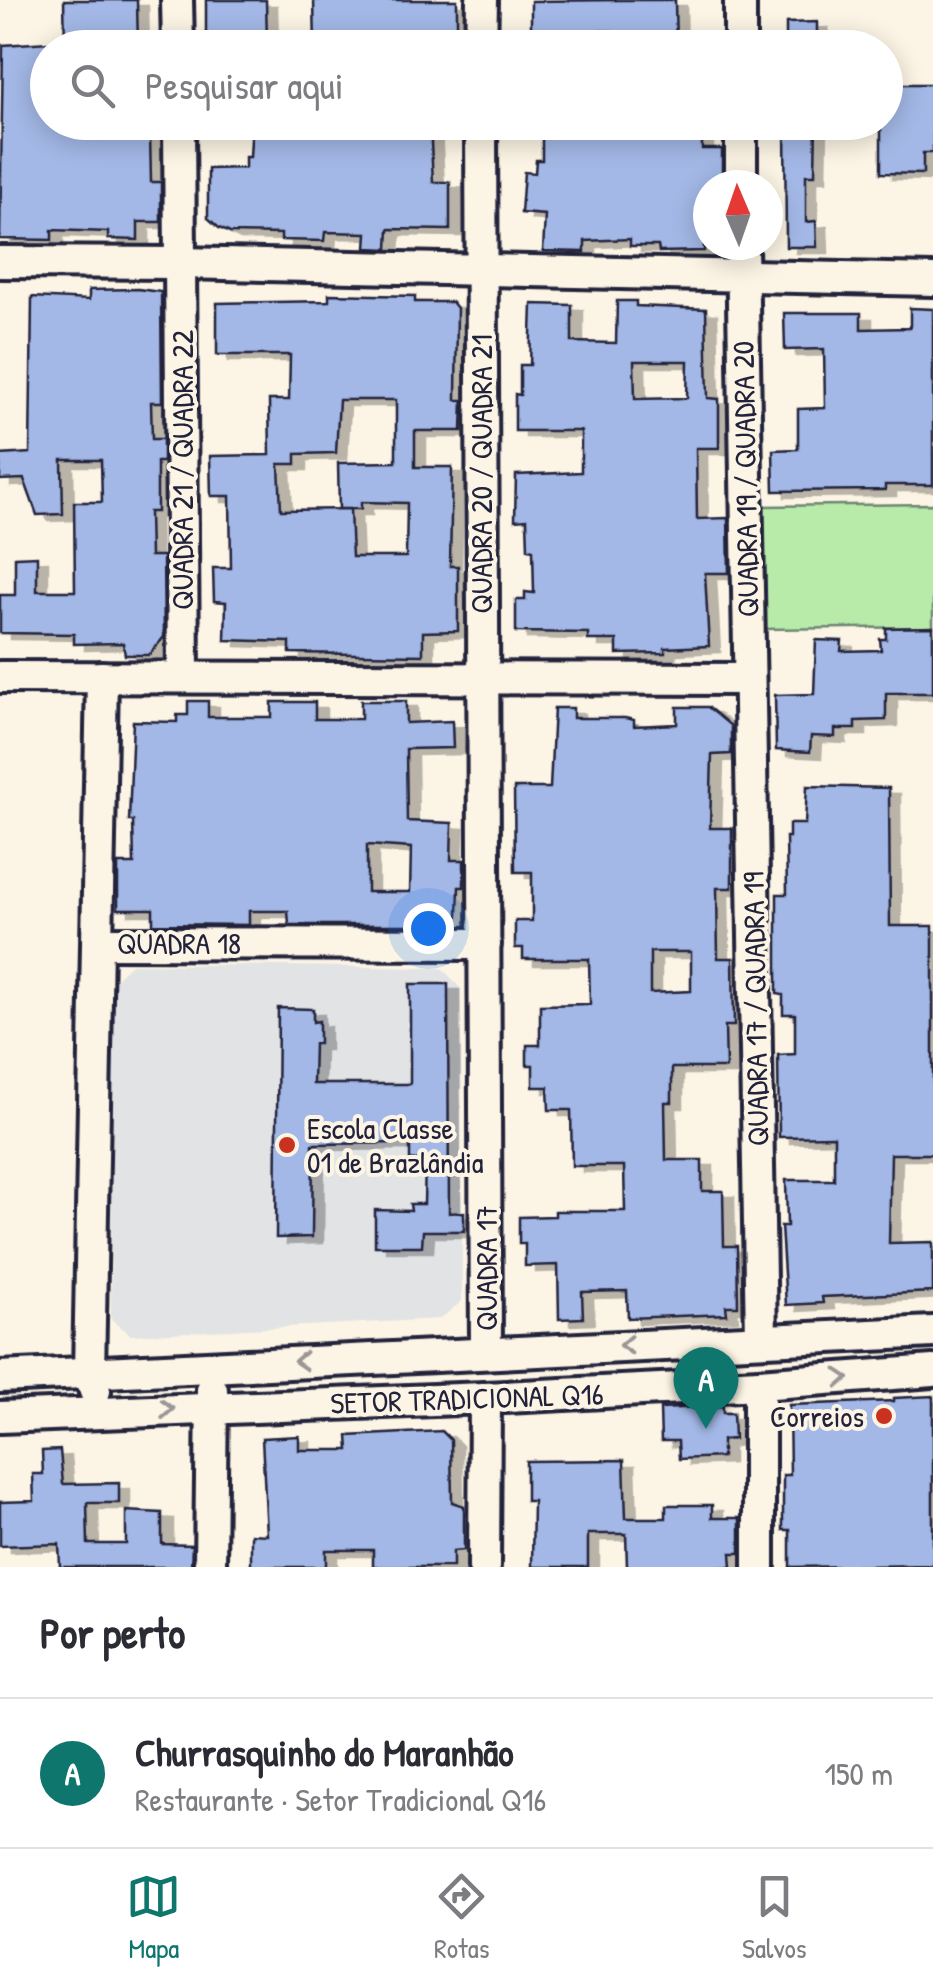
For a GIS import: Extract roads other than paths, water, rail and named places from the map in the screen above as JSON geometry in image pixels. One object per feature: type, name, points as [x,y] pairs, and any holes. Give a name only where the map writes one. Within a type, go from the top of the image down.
[{"type":"street","points":[[178,0],[178,30]]},
{"type":"street","points":[[481,30],[482,0]]},
{"type":"street","points":[[740,0],[740,30]]},
{"type":"street","name":"QUADRA 21 / QUADRA 22","points":[[179,140],[182,678]]},
{"type":"street","name":"QUADRA 20 / QUADRA 21","points":[[480,140],[485,944]]},
{"type":"street","points":[[741,140],[741,170]]},
{"type":"street","name":"QUADRA 19 / QUADRA 20","points":[[742,260],[748,680]]},
{"type":"street","points":[[0,262],[933,280]]},
{"type":"street","points":[[0,677],[748,680]]},
{"type":"street","name":"QUADRA 18","points":[[102,678],[99,943],[485,944]]},
{"type":"street","name":"QUADRA 17 / QUADRA 19","points":[[748,680],[761,1338],[778,1348],[781,1365],[777,1374],[760,1384]]},
{"type":"street","points":[[99,943],[89,1373],[107,1411]]},
{"type":"street","name":"QUADRA 17","points":[[485,944],[486,1351]]},
{"type":"street","name":"SETOR TRADICIONAL Q16","points":[[0,1377],[933,1332]]},
{"type":"street","points":[[484,1567],[485,1398],[508,1386],[508,1369],[502,1358],[486,1351]]},
{"type":"street","points":[[201,1367],[213,1384],[210,1567]]},
{"type":"street","name":"SETOR TRADICIONAL Q16","points":[[0,1417],[485,1398],[933,1371]]},
{"type":"street","points":[[759,1567],[760,1384]]},
{"type":"place","name":"Escola Classe 01 de Brazlândia","points":[[287,1145]]},
{"type":"place","name":"Correios","points":[[884,1416]]},
{"type":"place","name":"Churrasquinho do Maranhão","points":[[706,1429]]}]
